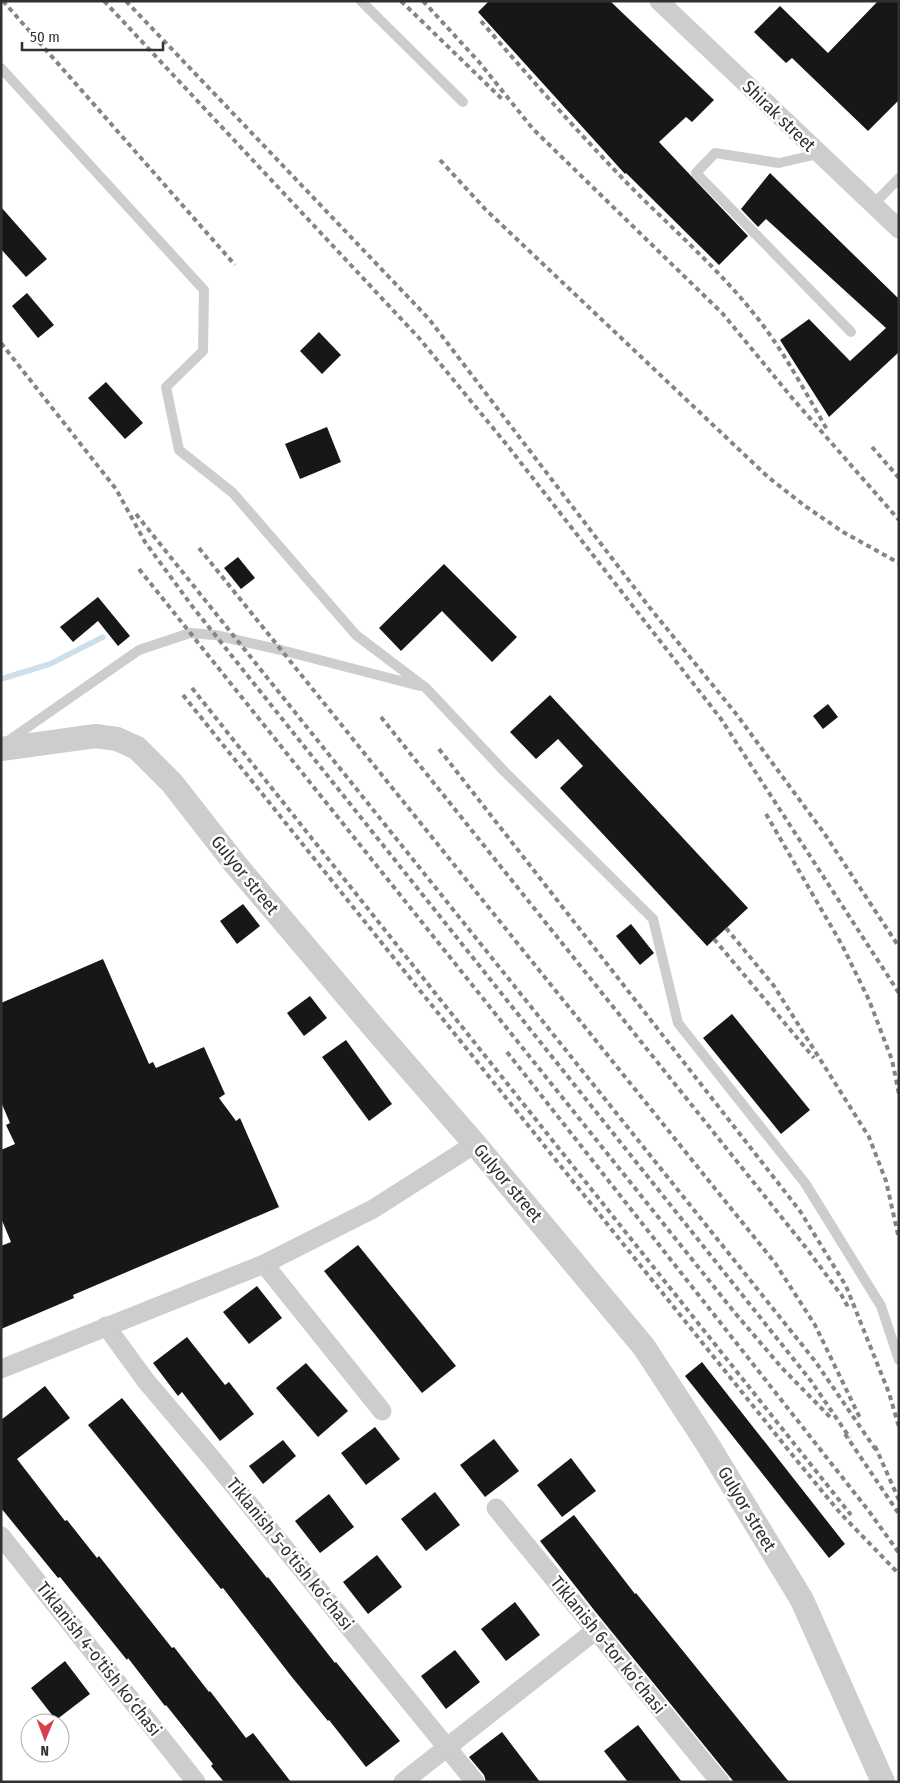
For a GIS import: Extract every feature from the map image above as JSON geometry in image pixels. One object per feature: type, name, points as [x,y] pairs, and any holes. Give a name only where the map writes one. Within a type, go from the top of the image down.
[{"type":"street","name":"Shirak street","points":[[659,1],[872,206],[899,229]]},
{"type":"street","name":"Gulyor street","points":[[1,747],[96,736],[117,739],[137,748],[172,783],[236,865],[475,1144],[644,1347],[708,1445],[802,1600],[883,1782]]},
{"type":"street","points":[[1,1369],[264,1264],[373,1208],[475,1144]]},
{"type":"street","points":[[264,1264],[382,1411]]},
{"type":"street","name":"Tiklanish 5-o'tish ko‘chasi","points":[[106,1326],[146,1381],[476,1782]]},
{"type":"street","name":"Tiklanish 6-tor ko‘chasi","points":[[496,1508],[720,1782]]},
{"type":"street","name":"Tiklanish 4-o'tish ko‘chasi","points":[[1,1536],[196,1782]]},
{"type":"street","points":[[403,1782],[596,1630]]},
{"type":"lane","points":[[361,1],[463,102]]},
{"type":"lane","points":[[1,68],[204,290],[202,351],[166,387],[179,450],[233,493],[356,635],[426,688],[503,770],[653,919],[678,1023],[804,1183],[882,1306],[899,1360]]},
{"type":"lane","points":[[818,154],[778,163],[715,153],[696,173],[851,332]]},
{"type":"lane","points":[[872,206],[899,178]]},
{"type":"lane","points":[[1,747],[139,650],[190,633],[215,635],[281,650],[426,688]]},
{"type":"building","points":[[489,1],[610,1],[714,100],[692,122],[686,117],[659,142],[748,236],[719,265],[625,174],[478,12]]},
{"type":"building","points":[[878,1],[899,1],[899,100],[868,131],[792,58],[786,63],[754,32],[780,6],[828,53]]},
{"type":"building","points":[[770,173],[899,299],[899,352],[829,417],[780,340],[809,319],[850,361],[886,328],[766,219],[758,227],[741,209]]},
{"type":"building","points":[[1,207],[47,259],[26,277],[1,249]]},
{"type":"building","points":[[27,293],[54,325],[38,338],[12,306]]},
{"type":"building","points":[[319,332],[341,355],[322,374],[300,351]]},
{"type":"building","points":[[106,382],[143,423],[125,439],[88,398]]},
{"type":"building","points":[[327,427],[341,462],[300,479],[285,444]]},
{"type":"building","points":[[238,557],[255,578],[241,589],[224,568]]},
{"type":"building","points":[[444,564],[517,637],[492,662],[442,611],[401,651],[379,628]]},
{"type":"building","points":[[98,597],[130,636],[118,646],[98,621],[73,642],[60,627]]},
{"type":"building","points":[[550,695],[748,908],[707,946],[560,788],[583,766],[558,739],[536,759],[510,732]]},
{"type":"building","points":[[828,704],[838,717],[823,729],[813,716]]},
{"type":"building","points":[[243,904],[260,926],[237,944],[220,921]]},
{"type":"building","points":[[631,924],[654,953],[640,965],[616,936]]},
{"type":"building","points":[[103,959],[149,1064],[153,1062],[156,1068],[204,1047],[225,1094],[219,1098],[236,1121],[240,1118],[279,1207],[73,1295],[74,1298],[1,1329],[1,1246],[11,1242],[1,1218],[1,1150],[15,1144],[6,1125],[10,1123],[1,1102],[1,1003]]},
{"type":"building","points":[[310,996],[327,1018],[304,1036],[287,1013]]},
{"type":"building","points":[[732,1014],[810,1110],[781,1134],[703,1038]]},
{"type":"building","points":[[346,1040],[392,1104],[369,1121],[322,1057]]},
{"type":"building","points":[[358,1245],[456,1366],[422,1393],[324,1271]]},
{"type":"building","points":[[257,1286],[282,1318],[249,1344],[223,1312]]},
{"type":"building","points":[[187,1337],[225,1385],[229,1382],[254,1414],[220,1441],[182,1392],[178,1396],[153,1363]]},
{"type":"building","points":[[702,1362],[845,1544],[829,1558],[685,1376]]},
{"type":"building","points":[[306,1363],[348,1411],[318,1437],[276,1388]]},
{"type":"building","points":[[45,1386],[70,1418],[17,1459],[65,1521],[67,1520],[97,1558],[99,1556],[172,1648],[174,1647],[210,1691],[246,1738],[253,1733],[291,1782],[224,1782],[211,1766],[213,1764],[128,1658],[127,1660],[1,1508],[1,1420]]},
{"type":"building","points":[[122,1398],[400,1741],[366,1767],[291,1676],[223,1588],[221,1589],[88,1425]]},
{"type":"building","points":[[375,1427],[400,1459],[366,1485],[341,1453]]},
{"type":"building","points":[[494,1439],[519,1471],[485,1497],[460,1465]]},
{"type":"building","points":[[283,1440],[296,1456],[263,1484],[249,1466]]},
{"type":"building","points":[[571,1458],[596,1491],[562,1517],[537,1485]]},
{"type":"building","points":[[435,1492],[460,1525],[426,1551],[401,1519]]},
{"type":"building","points":[[329,1494],[354,1527],[320,1553],[295,1521]]},
{"type":"building","points":[[574,1515],[635,1594],[789,1782],[734,1782],[594,1610],[540,1541]]},
{"type":"building","points":[[377,1555],[402,1587],[368,1614],[343,1582]]},
{"type":"building","points":[[515,1602],[540,1635],[506,1661],[481,1629]]},
{"type":"building","points":[[455,1650],[480,1682],[446,1709],[421,1676]]},
{"type":"building","points":[[65,1661],[90,1694],[65,1713],[51,1713],[31,1688]]},
{"type":"building","points":[[638,1725],[682,1782],[628,1782],[604,1751]]},
{"type":"building","points":[[502,1732],[540,1782],[486,1782],[484,1775],[469,1757]]},
{"type":"waterway","points":[[1,679],[50,664],[103,637]]},
{"type":"railway","points":[[3,1],[235,265]]},
{"type":"railway","points":[[104,1],[419,338],[507,445],[721,719],[899,993]]},
{"type":"railway","points":[[126,1],[429,319],[650,608],[737,715],[824,833],[899,947]]},
{"type":"railway","points":[[401,1],[502,99]]},
{"type":"railway","points":[[423,1],[479,62],[533,129],[723,314],[793,399],[899,520]]},
{"type":"railway","points":[[481,21],[552,103],[607,162],[709,263],[740,297],[775,343],[828,431]]},
{"type":"railway","points":[[440,160],[486,210],[768,477],[805,506],[843,532],[899,563]]},
{"type":"railway","points":[[1,343],[116,489],[145,542],[192,606],[811,1381],[850,1438]]},
{"type":"railway","points":[[872,447],[899,478]]},
{"type":"railway","points":[[136,514],[815,1361],[878,1453]]},
{"type":"railway","points":[[199,548],[775,1263],[815,1325],[861,1420]]},
{"type":"railway","points":[[139,569],[735,1313],[782,1368],[830,1417]]},
{"type":"railway","points":[[192,688],[851,1515]]},
{"type":"railway","points":[[183,695],[798,1462],[841,1514],[899,1574]]},
{"type":"railway","points":[[381,717],[807,1249],[848,1307]]},
{"type":"railway","points":[[439,749],[800,1211],[846,1286],[889,1393],[899,1427]]},
{"type":"railway","points":[[766,814],[842,945],[869,1000],[892,1060],[899,1094]]},
{"type":"railway","points":[[726,928],[774,986],[869,1137],[886,1181],[899,1239]]},
{"type":"railway","points":[[714,939],[814,1058]]},
{"type":"railway","points":[[507,1052],[868,1510],[899,1553]]},
{"type":"railway","points":[[845,1434],[899,1514]]},
{"type":"railway","points":[[875,1446],[899,1500]]}]
